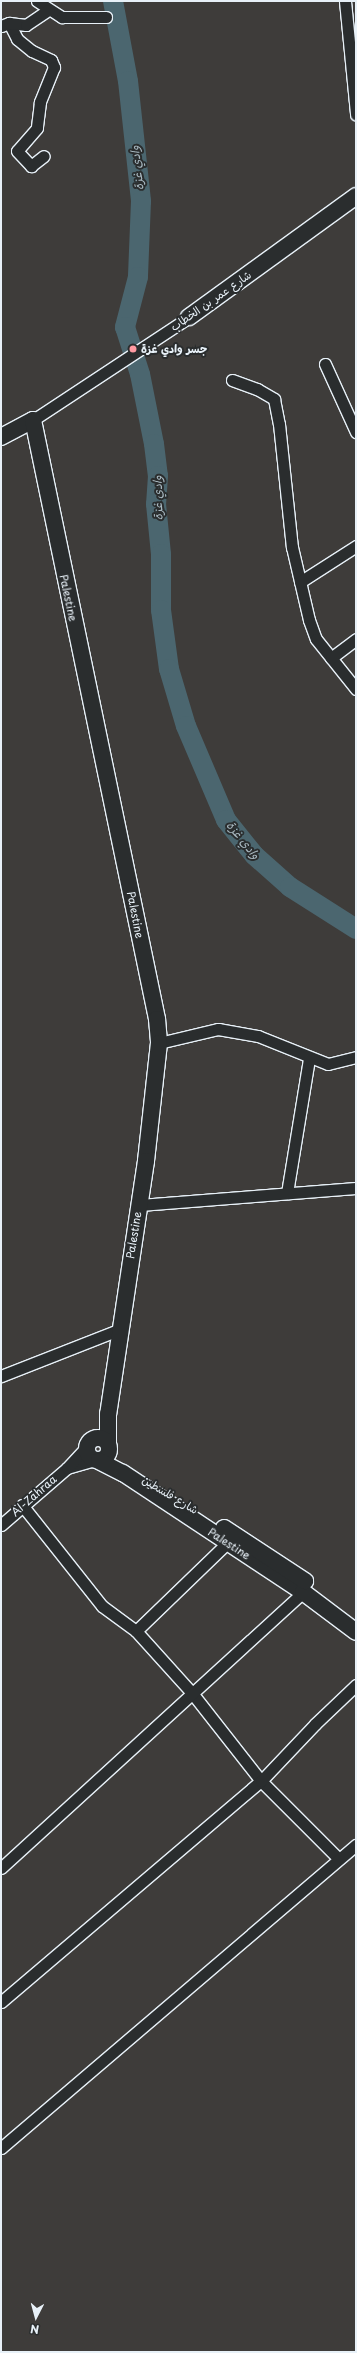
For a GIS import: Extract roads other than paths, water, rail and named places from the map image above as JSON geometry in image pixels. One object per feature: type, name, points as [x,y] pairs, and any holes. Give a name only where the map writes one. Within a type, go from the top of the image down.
[{"type":"street","points":[[37,1],[48,10],[62,17],[106,17]]},
{"type":"street","points":[[345,1],[356,114]]},
{"type":"street","points":[[5,25],[26,25],[48,10]]},
{"type":"street","points":[[5,25],[17,39],[32,51],[51,60],[54,67],[40,102],[37,128],[17,151],[31,166],[44,156]]},
{"type":"street","name":"شارع عمر بن الخطاب","points":[[1,437],[33,420],[189,317],[356,196]]},
{"type":"street","points":[[325,364],[356,432]]},
{"type":"street","points":[[232,380],[258,389],[274,399],[279,424],[292,547],[316,639],[356,689]]},
{"type":"street","name":"Palestine","points":[[33,420],[157,1019],[159,1043],[139,1205],[121,1329],[108,1414],[100,1443],[108,1456],[97,1460]]},
{"type":"street","points":[[300,582],[356,546]]},
{"type":"street","points":[[331,658],[356,639]]},
{"type":"street","points":[[159,1043],[218,1029],[258,1036],[328,1064],[356,1057]]},
{"type":"street","points":[[287,1193],[309,1059]]},
{"type":"street","points":[[139,1205],[356,1188]]},
{"type":"street","points":[[1,1376],[121,1329]]},
{"type":"street","name":"Al-Zahraa","points":[[1,1526],[22,1505],[100,1443]]},
{"type":"street","name":"شارع فلسطين","points":[[100,1443],[124,1467],[268,1555],[356,1618]]},
{"type":"street","name":"Palestine","points":[[97,1460],[123,1473],[303,1592],[356,1632]]},
{"type":"street","name":"Al-Zahraa","points":[[67,1468],[97,1460]]},
{"type":"street","points":[[22,1505],[102,1606],[136,1631],[192,1693],[262,1781],[339,1859]]},
{"type":"street","points":[[136,1631],[227,1543]]},
{"type":"street","points":[[1,1868],[303,1592]]},
{"type":"street","points":[[1,2003],[262,1781],[315,1724],[356,1685]]},
{"type":"street","points":[[1,2148],[356,1845]]},
{"type":"waterway","name":"وادي غزة","points":[[113,1],[128,81],[141,201],[138,277],[125,327],[140,374],[154,444],[158,476],[156,504],[161,554],[161,610],[169,669],[186,726],[226,820],[254,855],[290,887],[356,929]]},
{"type":"place","name":"جسر وادي غزة","points":[[133,349]]}]
